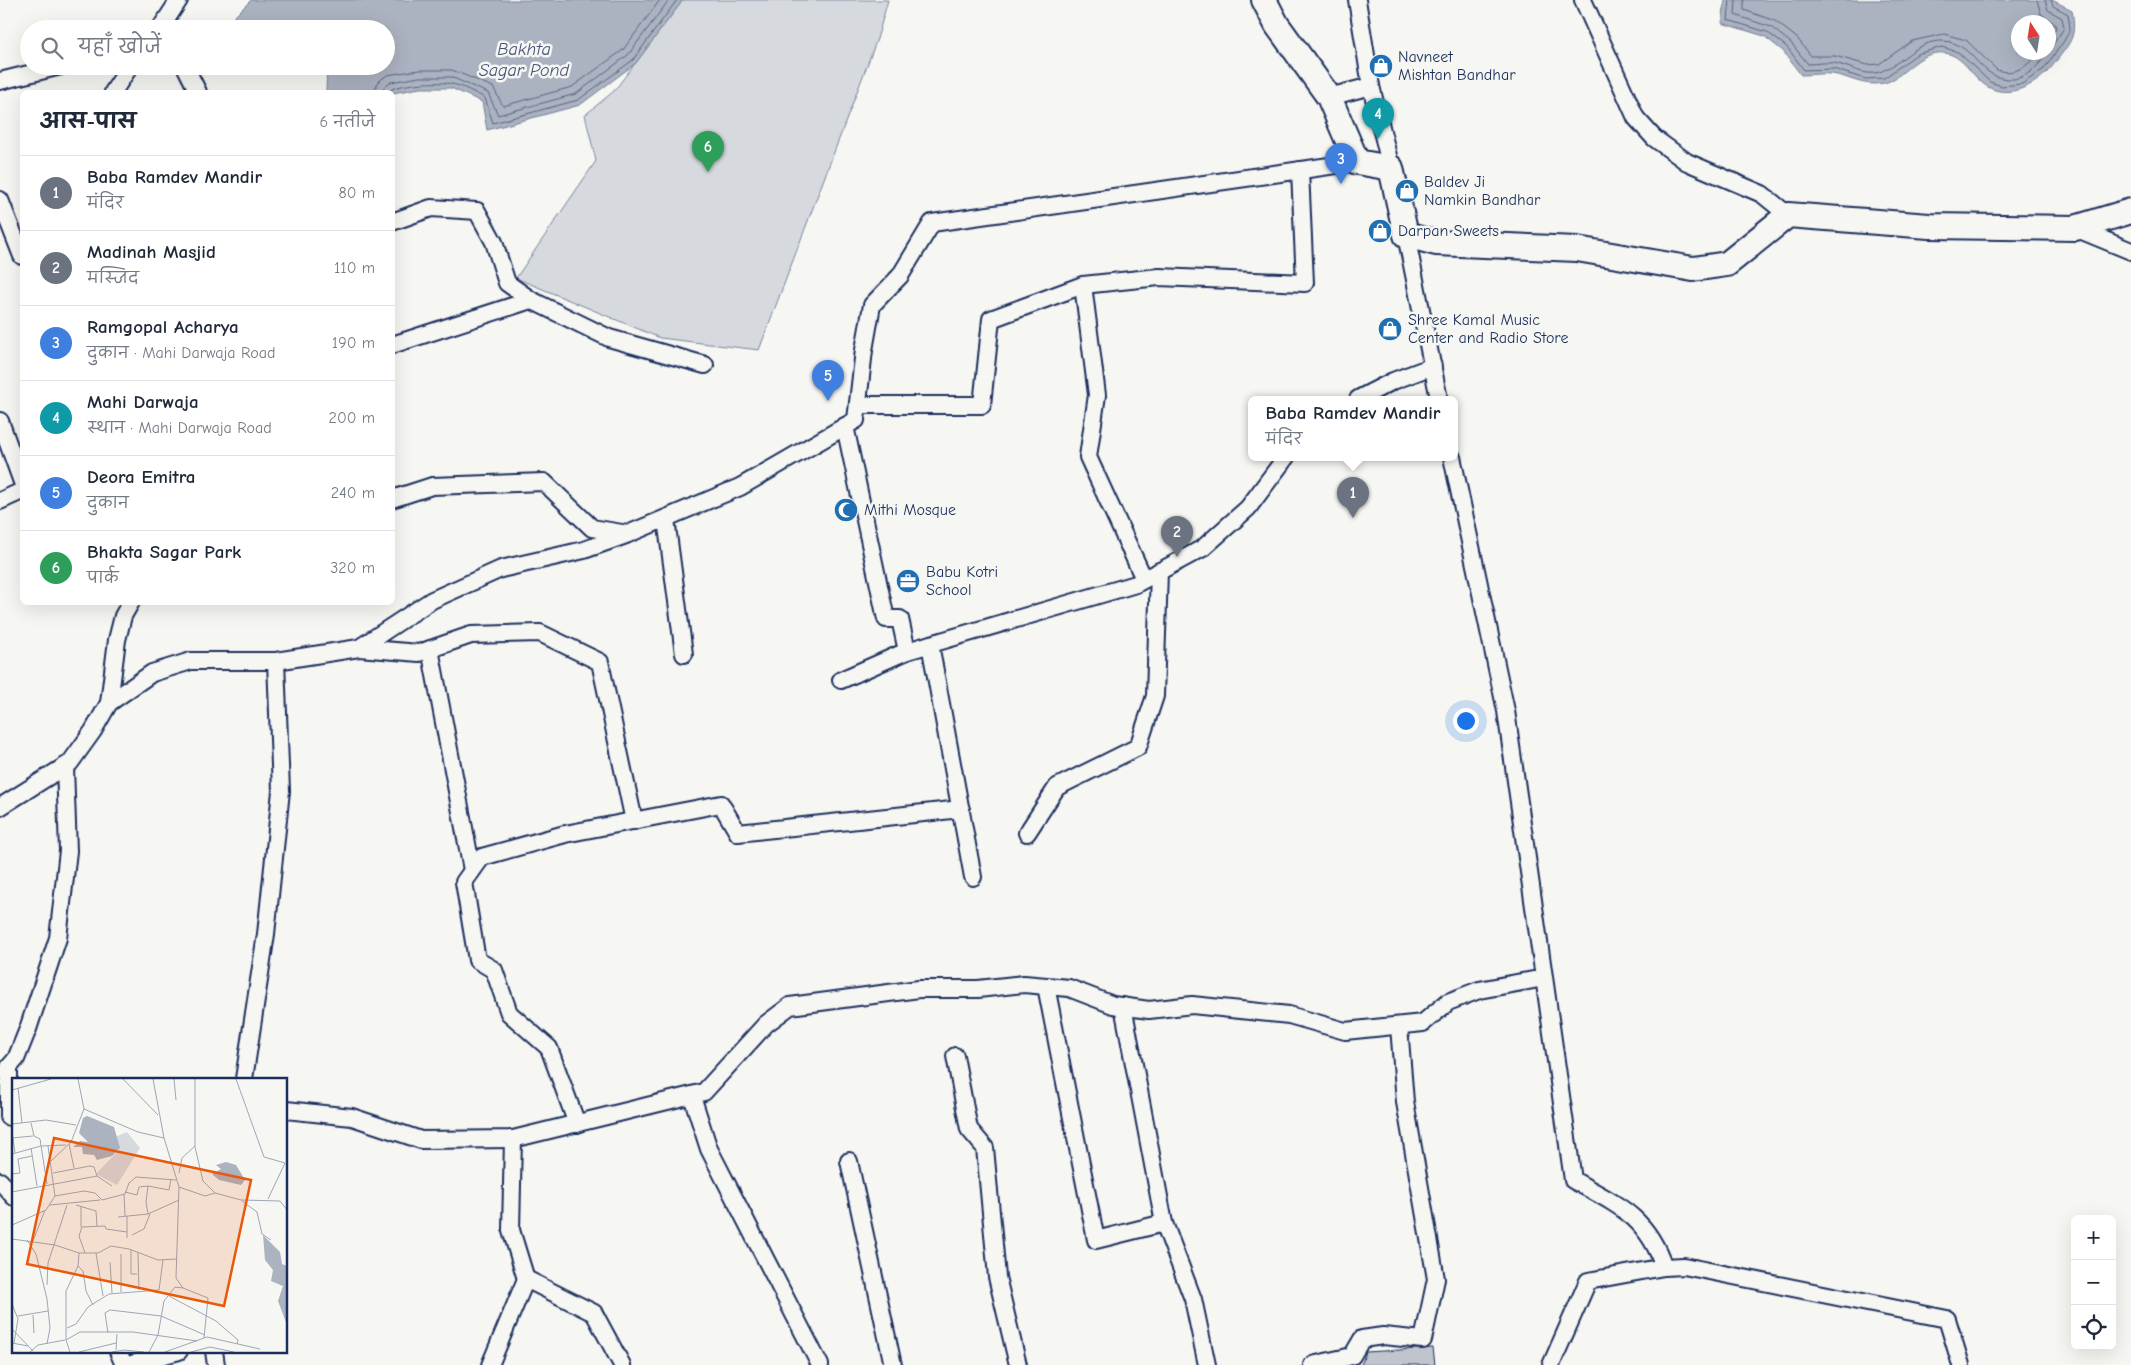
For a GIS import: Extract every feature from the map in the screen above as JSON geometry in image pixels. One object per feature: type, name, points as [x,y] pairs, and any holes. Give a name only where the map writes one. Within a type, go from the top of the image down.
[{"type":"street","points":[[167,20],[178,0]]},
{"type":"street","points":[[1264,0],[1277,25],[1329,97],[1357,162]]},
{"type":"street","points":[[1357,0],[1371,86],[1406,235],[1438,396]]},
{"type":"street","points":[[1583,0],[1636,118],[1654,138],[1687,162],[1762,194],[1788,215],[1929,226],[2075,228],[2131,211]]},
{"type":"street","points":[[0,80],[22,75]]},
{"type":"street","points":[[114,90],[124,75]]},
{"type":"street","points":[[190,75],[197,90]]},
{"type":"street","points":[[1329,97],[1371,86]]},
{"type":"street","points":[[359,648],[432,600],[501,570],[584,550],[628,534],[740,487],[856,420],[872,305],[900,276],[932,224],[1357,162],[1391,168]]},
{"type":"street","points":[[858,405],[982,405],[991,319],[1082,286],[1159,277],[1305,282],[1300,170]]},
{"type":"street","points":[[0,200],[20,241]]},
{"type":"street","points":[[395,221],[431,208],[477,211],[494,242],[507,283],[531,300],[609,338],[705,365]]},
{"type":"street","points":[[1406,235],[1436,243],[1576,249],[1693,269],[1726,264],[1788,215]]},
{"type":"street","points":[[2075,228],[2131,251]]},
{"type":"street","points":[[1082,286],[1097,395],[1088,457],[1144,579]]},
{"type":"street","points":[[395,344],[531,300]]},
{"type":"street","points":[[1364,396],[1393,380],[1432,366]]},
{"type":"street","points":[[0,421],[20,476]]},
{"type":"street","points":[[845,426],[886,619],[900,619],[907,651]]},
{"type":"street","points":[[841,680],[907,651],[1136,584],[1203,548],[1248,508],[1283,461]]},
{"type":"street","points":[[1453,461],[1506,710],[1572,1180],[1629,1212],[1657,1246],[1664,1267]]},
{"type":"street","points":[[395,498],[432,486],[544,482],[592,528],[628,534]]},
{"type":"street","points":[[0,501],[20,492]]},
{"type":"street","points":[[666,518],[684,654]]},
{"type":"street","points":[[1026,833],[1057,787],[1138,746],[1155,696],[1159,571]]},
{"type":"street","points":[[0,807],[65,767],[93,731],[109,703],[117,640],[123,616],[129,605]]},
{"type":"street","points":[[109,703],[152,673],[191,661],[276,661],[359,648],[419,653],[471,635],[540,634],[600,662],[634,820]]},
{"type":"street","points":[[930,644],[973,877]]},
{"type":"street","points":[[430,649],[472,870]]},
{"type":"street","points":[[244,1078],[266,934],[280,790],[276,661]]},
{"type":"street","points":[[8,1117],[10,1067],[16,1059],[28,1029],[58,938],[68,851],[65,767]]},
{"type":"street","points":[[577,1124],[549,1048],[509,1013],[494,970],[477,960],[464,882],[482,857],[565,834],[721,804],[738,834],[961,809]]},
{"type":"street","points":[[288,1110],[352,1117],[421,1140],[513,1139],[704,1092],[766,1024],[790,1006],[919,989],[978,990],[1024,984],[1070,988],[1113,1005],[1149,1010],[1192,1005],[1289,1015],[1345,1031],[1423,1023],[1448,1002],[1479,990],[1544,978]]},
{"type":"street","points":[[1046,986],[1096,1240],[1164,1223]]},
{"type":"street","points":[[1123,1006],[1164,1223],[1193,1299],[1207,1365]]},
{"type":"street","points":[[1312,1365],[1352,1356],[1362,1339],[1383,1336],[1423,1340],[1436,1279],[1407,1110],[1399,1026]]},
{"type":"street","points":[[955,1056],[969,1129],[985,1148],[997,1277],[1018,1365]]},
{"type":"street","points":[[692,1096],[709,1149],[820,1365]]},
{"type":"street","points":[[490,1365],[526,1278],[512,1230],[513,1139]]},
{"type":"street","points":[[850,1161],[893,1365]]},
{"type":"street","points":[[0,1181],[12,1196]]},
{"type":"street","points":[[1551,1365],[1588,1281],[1664,1267],[1684,1266],[1947,1319],[1961,1365]]},
{"type":"street","points":[[526,1278],[594,1313],[622,1365]]},
{"type":"street","points":[[118,1352],[124,1365]]},
{"type":"street","points":[[128,1365],[175,1352]]},
{"type":"street","points":[[214,1352],[216,1365]]},
{"type":"shaded area","points":[[683,0],[888,0],[877,39],[759,350],[660,338],[516,278],[596,161],[585,115],[614,91]]},
{"type":"water","name":"Bakhta Sagar Pond","points":[[251,0],[683,0],[636,63],[580,105],[487,130],[482,102],[451,88],[420,88],[395,93],[395,90],[326,90],[327,75],[395,75],[395,20],[228,20],[232,19]]},
{"type":"water","points":[[1725,0],[2052,0],[2072,10],[2074,28],[2068,45],[2048,71],[2024,88],[2006,92],[1988,87],[1957,58],[1944,53],[1926,56],[1898,76],[1884,83],[1863,83],[1832,74],[1801,75],[1783,51],[1764,36],[1722,23]]},
{"type":"building","points":[[1433,1348],[1435,1365],[1361,1365],[1366,1352]]},
{"type":"place","name":"Navneet Mishtan Bandhar","points":[[1381,66]]},
{"type":"place","name":"Mahi Darwaja","points":[[1378,139]]},
{"type":"place","name":"Bhakta Sagar Park","points":[[708,172]]},
{"type":"place","name":"Ramgopal Acharya","points":[[1341,184]]},
{"type":"place","name":"Baldev Ji Namkin Bandhar","points":[[1407,191]]},
{"type":"place","name":"Darpan Sweets","points":[[1380,231]]},
{"type":"place","name":"Shree Kamal Music Center and Radio Store","points":[[1390,329]]},
{"type":"place","name":"Deora Emitra","points":[[828,401]]},
{"type":"place","name":"Mithi Mosque","points":[[846,510]]},
{"type":"place","name":"Baba Ramdev Mandir","points":[[1353,518]]},
{"type":"place","name":"Madinah Masjid","points":[[1177,557]]},
{"type":"place","name":"Babu Kotri School","points":[[908,581]]}]
